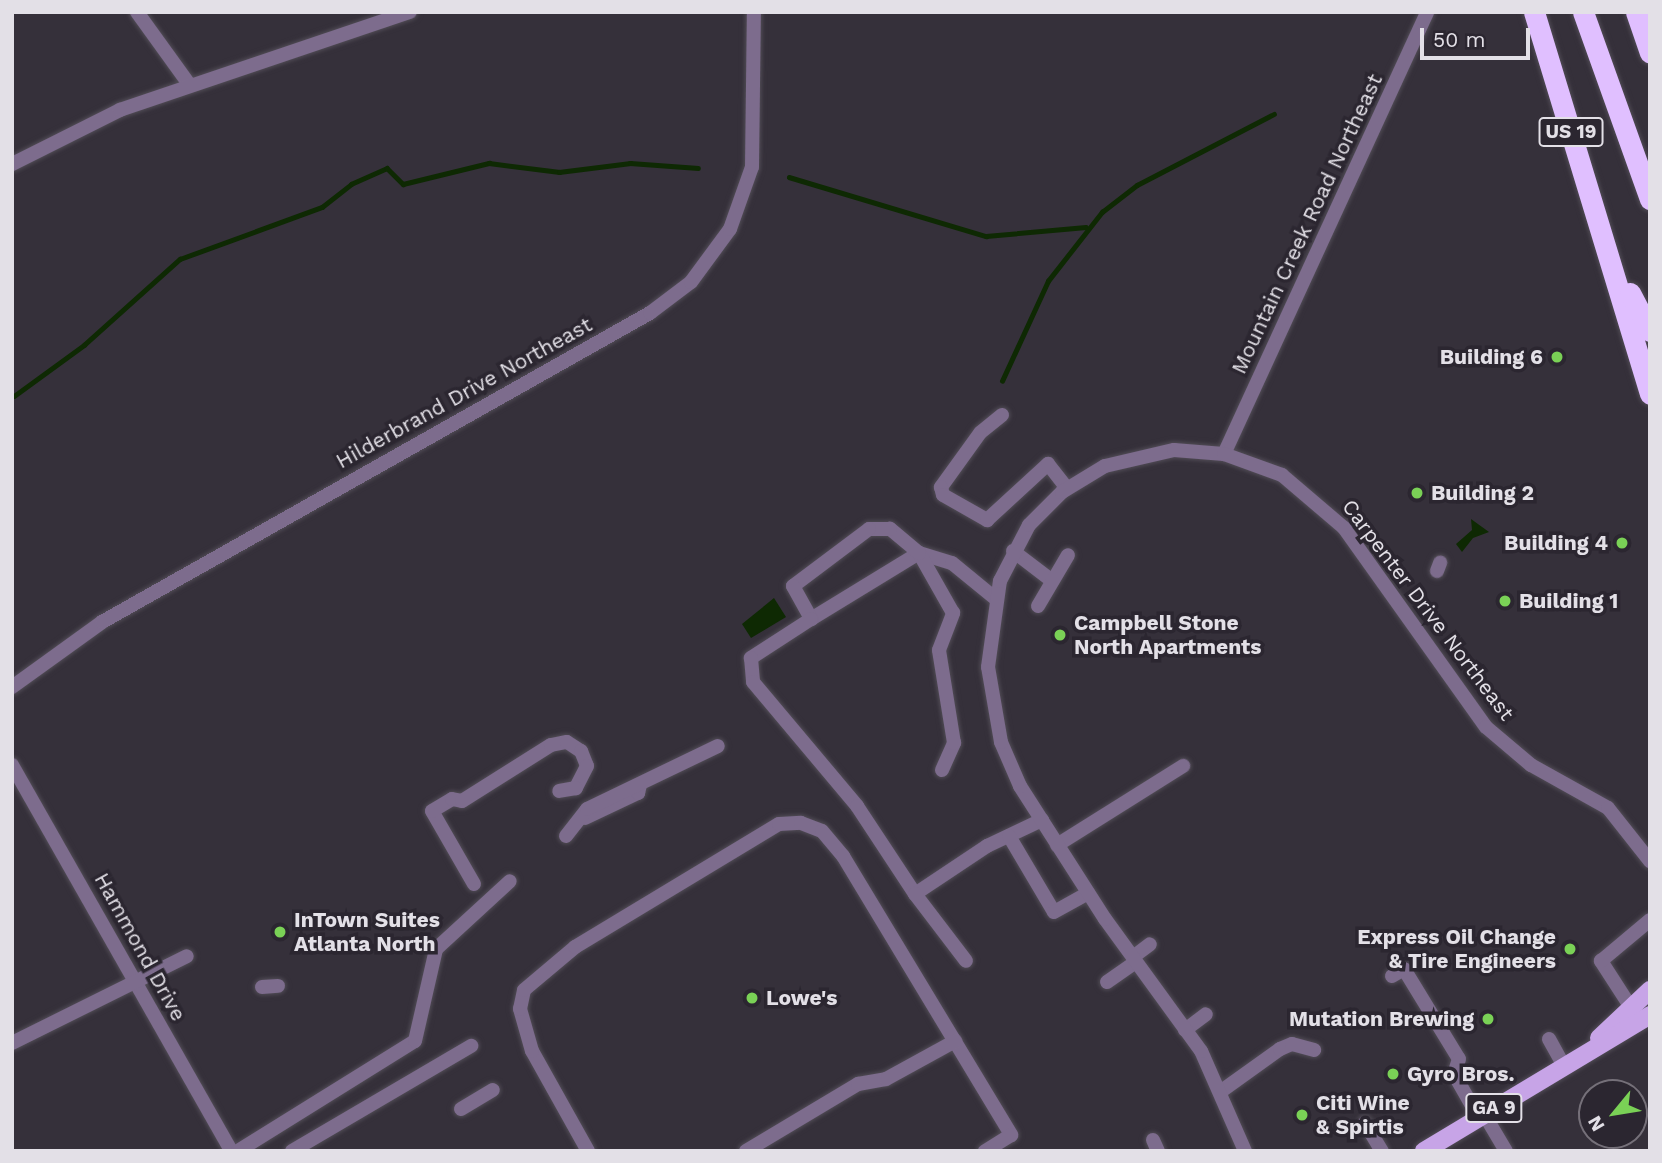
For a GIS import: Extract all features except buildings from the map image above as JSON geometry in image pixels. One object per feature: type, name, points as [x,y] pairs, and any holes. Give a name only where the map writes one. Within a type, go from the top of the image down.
[{"type":"highway","name":"US 19","points":[[1534,12],[1609,251],[1650,394]]},
{"type":"highway","points":[[1583,12],[1650,199]]},
{"type":"highway","points":[[1636,12],[1650,53]]},
{"type":"highway","points":[[1609,251],[1650,331]]},
{"type":"main road","name":"GA 9","points":[[1594,1043],[1630,1006],[1650,990]]},
{"type":"main road","name":"GA 9","points":[[1424,1151],[1594,1043],[1650,1015]]},
{"type":"street","points":[[137,12],[189,84]]},
{"type":"street","points":[[12,164],[189,84],[410,12]]},
{"type":"street","name":"Hilderbrand Drive Northeast","points":[[12,687],[102,622],[650,313],[691,282],[730,229],[752,167],[754,12]]},
{"type":"street","name":"Mountain Creek Road Northeast","points":[[1224,454],[1427,12]]},
{"type":"street","points":[[1002,415],[965,454],[941,486],[943,495],[987,520],[1048,464],[1067,488]]},
{"type":"street","name":"Carpenter Drive Northeast","points":[[1245,1151],[1220,1092],[1185,1030],[1134,960],[1057,845],[1001,742],[989,695],[996,599],[1013,551],[1067,488],[1105,466],[1150,452],[1224,454],[1282,475],[1328,509],[1486,727],[1531,765],[1608,808],[1650,861]]},
{"type":"street","points":[[811,619],[793,586],[869,529],[890,529],[919,553],[953,613],[939,650],[954,743],[942,770]]},
{"type":"street","points":[[1013,551],[1051,580]]},
{"type":"street","points":[[966,961],[915,894],[857,806],[753,682],[751,658],[919,553],[951,563],[996,599]]},
{"type":"street","points":[[1038,606],[1068,555]]},
{"type":"street","points":[[474,884],[432,811],[452,799],[462,801],[551,745],[567,742],[581,751],[587,766],[576,788],[559,791]]},
{"type":"street","points":[[566,836],[585,818],[587,809],[718,746]]},
{"type":"street","name":"Hammond Drive","points":[[12,765],[231,1151]]},
{"type":"street","points":[[1057,845],[1183,766]]},
{"type":"street","points":[[915,894],[1009,836],[1042,820]]},
{"type":"street","points":[[588,1151],[532,1051],[520,1009],[524,990],[575,947],[779,824],[801,822],[822,831],[843,856],[1011,1135],[985,1151]]},
{"type":"street","points":[[1009,836],[1055,912],[1088,893]]},
{"type":"street","points":[[238,1151],[415,1041],[436,949],[510,881]]},
{"type":"street","points":[[1630,1006],[1601,961],[1650,920]]},
{"type":"street","points":[[1107,982],[1150,944]]},
{"type":"street","points":[[12,1043],[187,956]]},
{"type":"street","points":[[1392,976],[1404,969],[1459,1059],[1454,1074],[1506,1151]]},
{"type":"street","points":[[262,987],[278,986]]},
{"type":"street","points":[[1185,1030],[1206,1014]]},
{"type":"street","points":[[1549,1039],[1563,1064]]},
{"type":"street","points":[[746,1151],[858,1084],[886,1079],[955,1041]]},
{"type":"street","points":[[1220,1092],[1280,1049],[1292,1045],[1314,1050]]},
{"type":"street","points":[[292,1151],[471,1046]]},
{"type":"street","points":[[461,1109],[493,1090]]},
{"type":"street","points":[[1365,1123],[1382,1151]]},
{"type":"shaded area","points":[[1471,519],[1489,532],[1473,538],[1462,552],[1456,544],[1472,530]]},
{"type":"shaded area","points":[[774,598],[786,617],[751,638],[742,624]]},
{"type":"waterway","points":[[1002,381],[1048,281],[1102,212],[1137,185],[1274,114]]},
{"type":"waterway","points":[[14,396],[84,345],[180,259],[322,207],[351,184],[387,168],[403,184],[489,163],[559,172],[630,163],[698,168]]},
{"type":"waterway","points":[[789,177],[986,236],[1086,227]]},
{"type":"place","name":"Building 6","points":[[1557,357]]},
{"type":"place","name":"Building 2","points":[[1417,493]]},
{"type":"place","name":"Building 4","points":[[1622,543]]},
{"type":"place","name":"Building 1","points":[[1505,601]]},
{"type":"place","name":"Campbell Stone North Apartments","points":[[1060,635]]},
{"type":"place","name":"InTown Suites Atlanta North","points":[[280,932]]},
{"type":"place","name":"Express Oil Change & Tire Engineers","points":[[1570,949]]},
{"type":"place","name":"Lowe's","points":[[752,998]]},
{"type":"place","name":"Mutation Brewing","points":[[1488,1019]]},
{"type":"place","name":"Gyro Bros.","points":[[1393,1074]]},
{"type":"place","name":"Citi Wine & Spirtis","points":[[1302,1115]]}]
